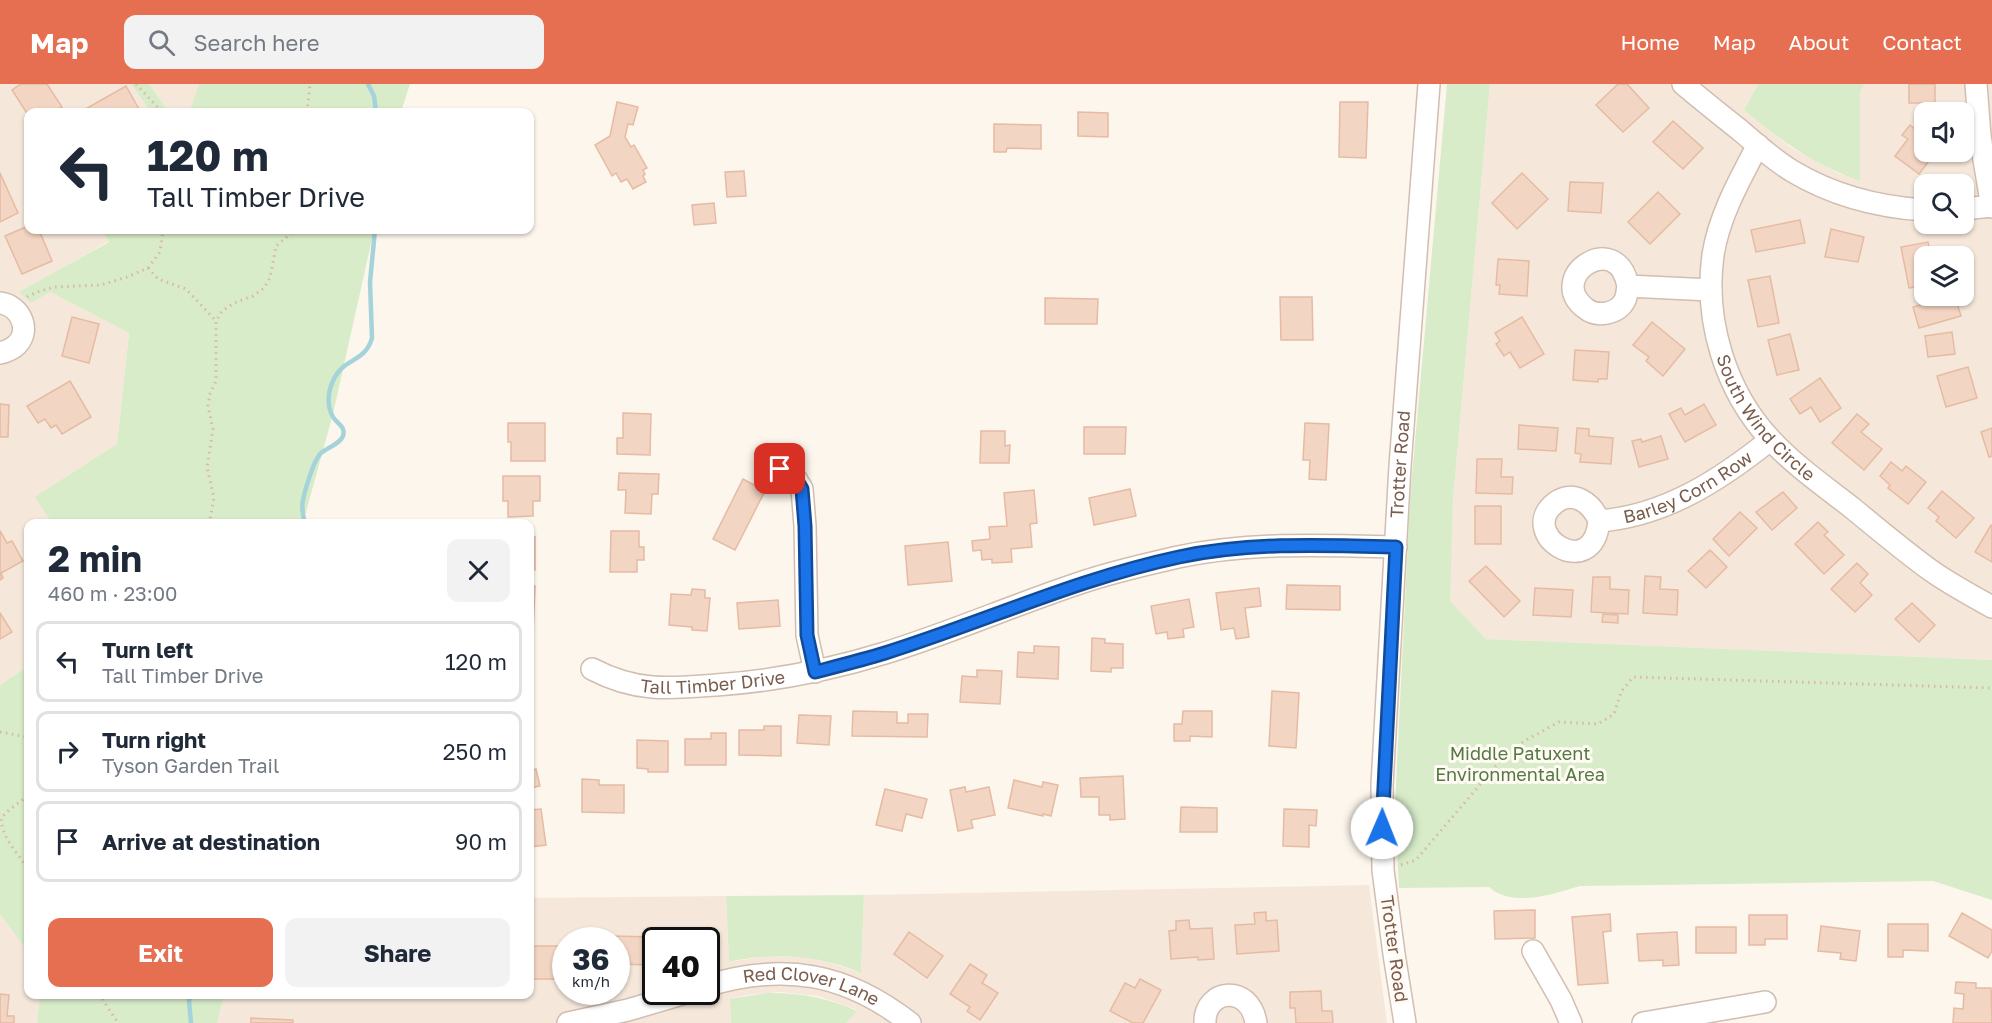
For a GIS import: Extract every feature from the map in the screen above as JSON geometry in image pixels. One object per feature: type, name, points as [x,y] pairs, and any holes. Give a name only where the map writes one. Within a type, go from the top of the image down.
[{"type":"street","name":"Trotter Road","points":[[1405,1023],[1383,870],[1383,785],[1396,547],[1429,84]]},
{"type":"street","points":[[1683,84],[1791,170],[1814,183],[1873,203],[1914,210]]},
{"type":"street","points":[[1974,208],[1992,206],[1980,136],[1976,84]]},
{"type":"street","name":"South Wind Circle","points":[[1758,145],[1737,185],[1713,253],[1711,290],[1714,330],[1736,390],[1770,440],[1803,469],[1933,572],[1992,607]]},
{"type":"street","points":[[1628,286],[1711,290]]},
{"type":"street","points":[[0,353],[15,347],[22,337],[21,316],[8,306]]},
{"type":"street","name":"Barley Corn Row","points":[[1599,521],[1646,513],[1689,495],[1737,466],[1770,440]]},
{"type":"street","points":[[780,469],[796,479],[802,489],[807,635],[815,672]]},
{"type":"street","name":"Tall Timber Drive","points":[[592,669],[612,679],[653,688],[776,679],[815,672],[885,653],[1088,580],[1180,557],[1266,546],[1308,544],[1396,547]]},
{"type":"street","points":[[1533,951],[1561,1000],[1571,1023]]},
{"type":"street","name":"Red Clover Lane","points":[[720,982],[761,974],[789,973],[815,977],[843,984],[871,996],[910,1023]]},
{"type":"street","points":[[1205,1023],[1208,1007],[1215,999],[1236,995],[1247,1001],[1254,1010],[1256,1023]]},
{"type":"street","points":[[1643,1023],[1765,1002]]},
{"type":"street","points":[[568,1023],[645,1005]]},
{"type":"path","points":[[136,84],[158,108]]},
{"type":"path","points":[[307,108],[310,84]]},
{"type":"path","points":[[8,306],[37,292],[54,287],[101,285],[148,268],[160,252],[162,234]]},
{"type":"path","points":[[210,519],[214,498],[207,466],[213,429],[208,406],[217,374],[216,321],[222,311],[264,288],[270,278],[276,246],[290,234]]},
{"type":"path","points":[[148,268],[158,279],[186,289],[216,321]]},
{"type":"path","points":[[1383,870],[1416,860],[1500,760],[1521,743],[1559,722],[1598,724],[1614,714],[1621,692],[1633,677],[1992,688]]},
{"type":"path","points":[[0,732],[24,736]]},
{"type":"path","points":[[24,800],[1,818],[5,836],[24,862]]},
{"type":"path","points":[[102,999],[118,1023]]},
{"type":"shaded area","points":[[0,84],[131,84],[148,108],[24,108],[24,234],[105,234],[109,241],[20,293],[26,297],[50,292],[129,333],[117,444],[36,497],[50,519],[24,519],[24,669],[0,685]]},
{"type":"shaded area","points":[[149,84],[199,84],[190,108],[166,108]]},
{"type":"shaded area","points":[[1490,84],[1758,84],[1744,110],[1790,147],[1838,173],[1860,180],[1860,92],[1864,84],[1992,84],[1992,660],[1486,639],[1449,601],[1453,500]]},
{"type":"shaded area","points":[[1369,885],[1387,1023],[846,1023],[857,1010],[818,996],[780,992],[730,999],[731,1023],[217,1023],[223,999],[534,999],[534,898],[726,896],[729,962],[768,956],[803,957],[825,961],[861,973],[864,895]]},
{"type":"shaded area","points":[[0,914],[24,947],[24,999],[40,999],[37,1023],[0,1023]]},
{"type":"green space","points":[[131,84],[149,84],[166,108],[148,108]]},
{"type":"green space","points":[[199,84],[410,84],[402,108],[190,108]]},
{"type":"green space","name":"Middle Patuxent Environmental Area","points":[[1447,84],[1490,84],[1453,500],[1450,601],[1486,639],[1992,660],[1992,900],[1933,881],[1580,886],[1546,895],[1521,898],[1509,897],[1489,887],[1399,888],[1395,805],[1410,498]]},
{"type":"green space","points":[[1758,84],[1864,84],[1860,92],[1860,181],[1798,151],[1744,110]]},
{"type":"green space","points":[[105,234],[373,234],[333,414],[304,519],[49,519],[35,497],[117,444],[129,333],[50,292],[31,303],[19,292],[109,242]]},
{"type":"green space","points":[[24,669],[24,947],[0,914],[0,685]]},
{"type":"green space","points":[[864,895],[861,973],[829,962],[796,957],[763,957],[729,962],[726,896]]},
{"type":"green space","points":[[767,993],[813,997],[857,1011],[846,1023],[731,1023],[730,999]]},
{"type":"green space","points":[[39,999],[223,999],[217,1023],[37,1023]]},
{"type":"building","points":[[21,84],[47,84],[62,107],[24,109],[12,90]]},
{"type":"building","points":[[1618,84],[1627,84],[1649,108],[1623,132],[1596,105]]},
{"type":"building","points":[[1909,84],[1935,84],[1935,102],[1909,103]]},
{"type":"building","points":[[126,86],[138,108],[87,108]]},
{"type":"building","points":[[617,102],[638,107],[633,125],[628,124],[625,137],[631,147],[634,145],[647,168],[643,170],[646,182],[633,189],[627,179],[621,182],[616,173],[612,176],[595,145],[610,136]]},
{"type":"building","points":[[1340,102],[1368,102],[1366,158],[1339,157]]},
{"type":"building","points":[[1078,112],[1108,113],[1108,137],[1078,136]]},
{"type":"building","points":[[1673,121],[1703,148],[1683,169],[1653,142]]},
{"type":"building","points":[[994,124],[1041,125],[1041,149],[1007,148],[1006,152],[994,152]]},
{"type":"building","points":[[1910,125],[1914,128],[1914,162],[1928,162],[1919,174],[1895,156],[1908,139],[1902,135]]},
{"type":"building","points":[[744,171],[746,196],[727,197],[725,172]]},
{"type":"building","points":[[0,173],[18,213],[0,222]]},
{"type":"building","points":[[1522,173],[1548,199],[1517,229],[1492,203]]},
{"type":"building","points":[[1570,182],[1603,183],[1601,213],[1568,211]]},
{"type":"building","points":[[1658,192],[1680,214],[1650,244],[1628,222]]},
{"type":"building","points":[[714,203],[716,223],[694,225],[692,205]]},
{"type":"building","points":[[1800,220],[1805,243],[1756,252],[1751,230]]},
{"type":"building","points":[[24,228],[24,234],[41,234],[52,261],[22,274],[5,236]]},
{"type":"building","points":[[1831,229],[1864,237],[1858,262],[1825,257]]},
{"type":"building","points":[[1928,242],[1929,246],[1914,246],[1914,287],[1909,288],[1901,247]]},
{"type":"building","points":[[1498,259],[1529,261],[1527,296],[1499,294],[1500,285],[1496,285]]},
{"type":"building","points":[[1770,276],[1779,323],[1758,327],[1748,280]]},
{"type":"building","points":[[1280,297],[1312,297],[1313,340],[1281,340]]},
{"type":"building","points":[[1045,298],[1098,299],[1097,324],[1045,324]]},
{"type":"building","points":[[1958,306],[1961,316],[1919,328],[1913,307]]},
{"type":"building","points":[[72,317],[99,324],[89,363],[62,356]]},
{"type":"building","points":[[1522,317],[1544,354],[1520,368],[1510,352],[1504,356],[1496,344],[1500,341],[1495,333]]},
{"type":"building","points":[[1652,322],[1685,349],[1663,376],[1646,361],[1649,357],[1633,345]]},
{"type":"building","points":[[1952,332],[1955,354],[1928,357],[1925,336]]},
{"type":"building","points":[[1790,334],[1799,370],[1777,375],[1768,340]]},
{"type":"building","points":[[1575,350],[1609,352],[1607,379],[1598,379],[1598,382],[1573,380]]},
{"type":"building","points":[[1968,367],[1977,398],[1946,407],[1937,376]]},
{"type":"building","points":[[1820,378],[1841,408],[1820,422],[1811,407],[1800,414],[1790,399]]},
{"type":"building","points":[[70,381],[91,417],[62,434],[56,425],[51,428],[45,419],[38,423],[27,406]]},
{"type":"building","points":[[0,404],[9,405],[8,437],[0,437]]},
{"type":"building","points":[[1704,404],[1716,425],[1685,442],[1669,414],[1681,408],[1685,415]]},
{"type":"building","points":[[623,413],[651,414],[650,455],[617,454],[617,438],[623,438]]},
{"type":"building","points":[[1857,414],[1869,424],[1861,432],[1882,449],[1864,470],[1832,443]]},
{"type":"building","points":[[508,423],[545,423],[545,461],[511,461]]},
{"type":"building","points":[[1305,423],[1329,424],[1326,480],[1309,479],[1310,460],[1303,460]]},
{"type":"building","points":[[1519,425],[1558,428],[1556,451],[1518,449]]},
{"type":"building","points":[[1084,427],[1126,427],[1125,454],[1084,454]]},
{"type":"building","points":[[1577,428],[1589,429],[1589,436],[1613,438],[1611,464],[1580,462],[1581,454],[1575,453]]},
{"type":"building","points":[[1992,428],[1992,456],[1989,457],[1981,432]]},
{"type":"building","points":[[981,431],[1005,431],[1005,446],[1010,445],[1009,463],[980,463]]},
{"type":"building","points":[[1661,436],[1668,459],[1639,467],[1632,441],[1641,439],[1642,442]]},
{"type":"building","points":[[1477,459],[1502,459],[1501,477],[1513,477],[1512,494],[1476,493]]},
{"type":"building","points":[[1891,462],[1902,471],[1906,466],[1926,482],[1908,504],[1888,488],[1890,485],[1880,476]]},
{"type":"building","points":[[619,473],[659,474],[658,494],[652,494],[651,514],[625,513],[626,490],[618,490]]},
{"type":"building","points":[[503,476],[540,476],[540,501],[533,501],[533,516],[508,517],[508,501],[503,501]]},
{"type":"building","points":[[743,479],[765,491],[735,550],[713,539]]},
{"type":"building","points":[[1130,489],[1136,516],[1094,525],[1089,498]]},
{"type":"building","points":[[1034,490],[1037,523],[1030,524],[1032,547],[1011,549],[1012,562],[992,563],[992,559],[982,560],[981,550],[973,551],[972,541],[990,539],[989,527],[1007,526],[1004,493]]},
{"type":"building","points":[[1942,491],[1974,518],[1956,538],[1936,521],[1939,517],[1928,508]]},
{"type":"building","points":[[1783,492],[1797,508],[1772,530],[1756,512]]},
{"type":"building","points":[[1475,506],[1501,506],[1501,544],[1475,544]]},
{"type":"building","points":[[1740,512],[1757,528],[1729,556],[1713,539]]},
{"type":"building","points":[[1818,522],[1828,532],[1824,535],[1844,555],[1824,574],[1795,544]]},
{"type":"building","points":[[1992,526],[1992,562],[1975,552]]},
{"type":"building","points":[[0,531],[7,543],[12,541],[23,561],[1,573],[3,578],[0,580]]},
{"type":"building","points":[[611,531],[639,531],[639,547],[644,547],[644,560],[637,560],[637,572],[610,572]]},
{"type":"building","points":[[534,537],[535,537],[534,570]]},
{"type":"building","points":[[948,542],[952,581],[908,585],[905,546]]},
{"type":"building","points":[[1710,550],[1727,567],[1706,588],[1688,571]]},
{"type":"building","points":[[1857,563],[1868,574],[1860,583],[1872,595],[1855,612],[1831,589]]},
{"type":"building","points":[[1486,566],[1520,601],[1504,617],[1469,581]]},
{"type":"building","points":[[1645,576],[1661,577],[1660,589],[1678,590],[1677,615],[1643,613]]},
{"type":"building","points":[[1593,577],[1610,577],[1610,589],[1629,590],[1628,614],[1591,612]]},
{"type":"building","points":[[1287,585],[1340,586],[1340,610],[1286,609]]},
{"type":"building","points":[[1259,588],[1261,606],[1245,608],[1249,637],[1236,639],[1234,628],[1221,630],[1216,593]]},
{"type":"building","points":[[1535,588],[1573,590],[1571,617],[1533,615]]},
{"type":"building","points":[[692,589],[705,590],[705,598],[710,598],[707,631],[669,625],[671,594],[691,595]]},
{"type":"building","points":[[1189,599],[1194,627],[1183,629],[1184,637],[1168,639],[1167,632],[1156,634],[1151,606]]},
{"type":"building","points":[[778,600],[780,626],[739,629],[737,603]]},
{"type":"building","points":[[1912,603],[1935,625],[1919,642],[1895,619]]},
{"type":"building","points":[[0,613],[12,632],[0,639]]},
{"type":"building","points":[[1603,614],[1618,615],[1618,623],[1602,622]]},
{"type":"building","points":[[1092,638],[1105,639],[1105,643],[1123,644],[1123,668],[1111,668],[1111,672],[1091,671]]},
{"type":"building","points":[[1034,646],[1059,647],[1058,679],[1017,677],[1018,652],[1034,653]]},
{"type":"building","points":[[977,670],[1002,671],[1000,704],[960,702],[962,676],[977,677]]},
{"type":"building","points":[[1272,691],[1299,693],[1296,748],[1269,746]]},
{"type":"building","points":[[853,711],[897,712],[897,723],[908,723],[908,714],[928,714],[927,737],[852,736]]},
{"type":"building","points":[[1183,711],[1212,711],[1212,737],[1190,736],[1190,741],[1174,741],[1174,724],[1182,724]]},
{"type":"building","points":[[799,715],[831,716],[829,745],[797,743]]},
{"type":"building","points":[[764,726],[781,726],[781,756],[739,755],[739,730],[764,730]]},
{"type":"building","points":[[711,733],[726,733],[726,765],[685,765],[685,739],[711,739]]},
{"type":"building","points":[[637,740],[668,741],[668,772],[648,772],[648,769],[637,768]]},
{"type":"building","points":[[536,769],[540,786],[534,787],[534,770]]},
{"type":"building","points":[[1123,776],[1125,819],[1110,820],[1110,815],[1099,815],[1099,797],[1081,797],[1080,778]]},
{"type":"building","points":[[582,779],[599,780],[599,785],[624,785],[624,813],[582,812]]},
{"type":"building","points":[[1014,780],[1042,787],[1043,782],[1058,785],[1051,816],[1008,808]]},
{"type":"building","points":[[965,787],[966,792],[989,787],[995,815],[971,820],[973,828],[958,831],[950,790]]},
{"type":"building","points":[[885,789],[927,799],[922,818],[906,814],[902,831],[876,825]]},
{"type":"building","points":[[1181,807],[1217,808],[1217,832],[1180,832]]},
{"type":"building","points":[[541,809],[546,845],[534,846],[534,810]]},
{"type":"building","points":[[1284,809],[1317,810],[1316,826],[1309,825],[1309,847],[1283,846]]},
{"type":"building","points":[[1535,910],[1535,938],[1495,939],[1494,911]]},
{"type":"building","points":[[1266,912],[1266,921],[1277,920],[1279,951],[1237,954],[1235,925],[1255,924],[1254,913]]},
{"type":"building","points":[[1962,913],[1992,930],[1992,951],[1988,958],[1949,936]]},
{"type":"building","points":[[1610,914],[1611,931],[1603,932],[1608,983],[1578,985],[1572,917]]},
{"type":"building","points":[[1749,915],[1787,915],[1787,939],[1765,939],[1765,945],[1749,945]]},
{"type":"building","points":[[1189,920],[1190,929],[1212,928],[1214,959],[1198,960],[1198,957],[1171,959],[1169,931],[1176,930],[1176,921]]},
{"type":"building","points":[[1888,924],[1928,924],[1928,951],[1903,950],[1903,957],[1888,957]]},
{"type":"building","points":[[1821,926],[1860,931],[1856,961],[1840,959],[1841,953],[1818,951]]},
{"type":"building","points":[[1696,927],[1736,927],[1736,953],[1696,953]]},
{"type":"building","points":[[909,932],[943,956],[927,978],[894,954]]},
{"type":"building","points":[[1677,932],[1679,965],[1663,966],[1663,960],[1639,961],[1637,934]]},
{"type":"building","points":[[630,936],[642,937],[642,965],[630,964]]},
{"type":"building","points":[[534,946],[552,946],[552,979],[534,979]]},
{"type":"building","points":[[970,964],[987,975],[982,983],[998,993],[980,1020],[967,1011],[970,1007],[950,994]]},
{"type":"building","points":[[1140,979],[1161,990],[1143,1023],[1133,1023],[1110,1011],[1125,983],[1135,988]]},
{"type":"building","points":[[1956,982],[1976,983],[1976,988],[1991,988],[1992,1023],[1953,1023],[1954,1008],[1963,1009],[1964,994],[1955,993]]},
{"type":"building","points":[[1321,991],[1322,1011],[1332,1011],[1333,1023],[1296,1023],[1295,1008],[1290,1008],[1290,992]]},
{"type":"building","points":[[0,994],[9,995],[7,1016],[14,1016],[14,1023],[0,1023]]},
{"type":"building","points":[[251,1018],[293,1020],[293,1023],[251,1023]]},
{"type":"waterway","points":[[368,84],[374,96],[376,108]]},
{"type":"waterway","points":[[304,519],[302,503],[318,456],[336,444],[344,433],[329,407],[331,387],[339,371],[360,356],[369,346],[372,338],[370,282],[375,234]]},
{"type":"waterway","points":[[190,999],[191,1023]]},
{"type":"route","points":[[780,469],[796,479],[802,489],[807,580],[807,635],[815,672],[885,653],[1088,580],[1180,557],[1266,546],[1308,544],[1396,547],[1382,828]]}]
